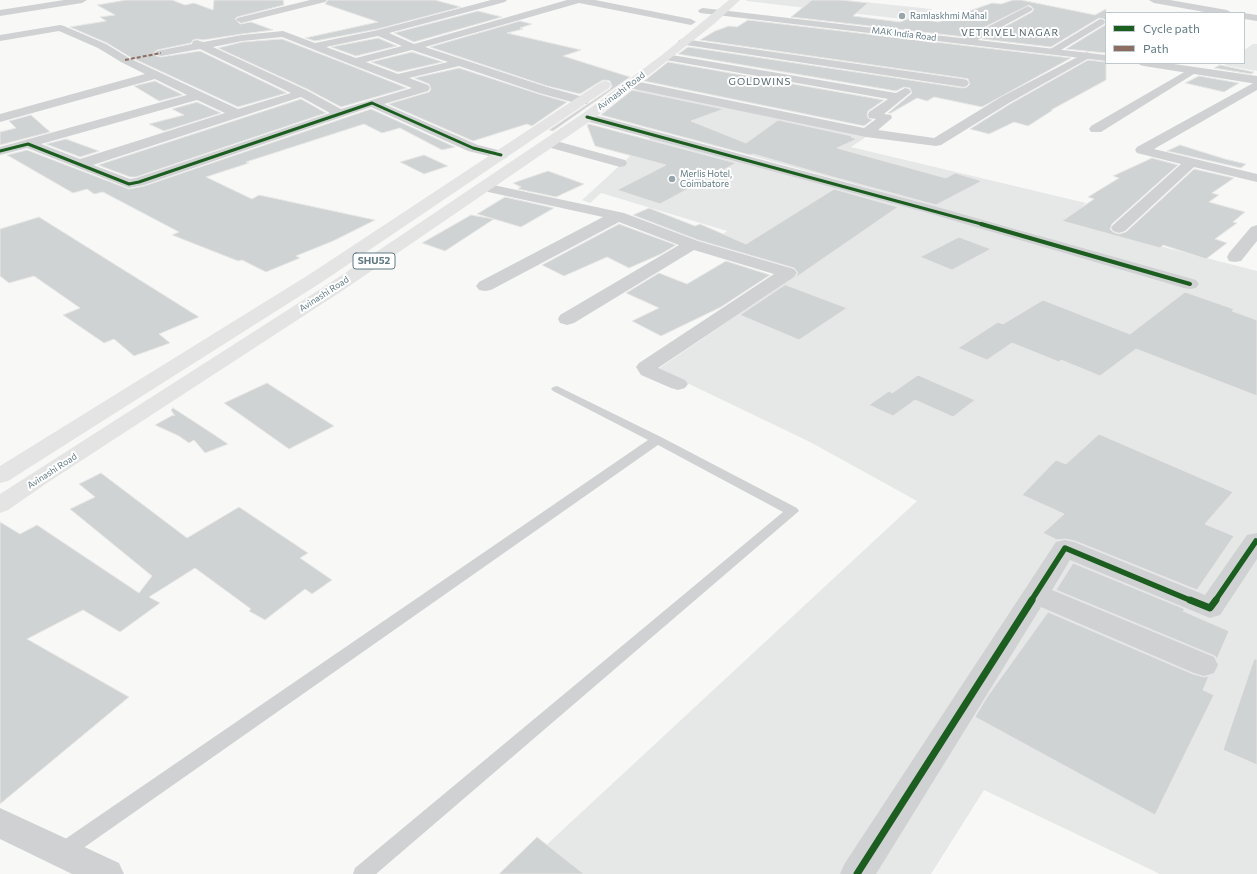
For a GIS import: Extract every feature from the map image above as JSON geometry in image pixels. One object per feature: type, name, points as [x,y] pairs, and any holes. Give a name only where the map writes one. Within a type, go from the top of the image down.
[{"type":"main road","name":"Avinashi Road","points":[[0,476],[316,278],[584,101],[697,16],[735,0]]},
{"type":"main road","name":"Avinashi Road","points":[[0,505],[339,285],[587,117],[666,57],[718,7]]},
{"type":"street","points":[[5,19],[82,0]]},
{"type":"street","points":[[241,20],[322,0]]},
{"type":"street","points":[[315,46],[379,33],[502,0]]},
{"type":"street","points":[[354,62],[434,42],[577,0]]},
{"type":"street","points":[[580,0],[697,16]]},
{"type":"street","points":[[1154,0],[1221,12]]},
{"type":"street","points":[[1183,6],[1195,0]]},
{"type":"street","name":"MAK India Road","points":[[718,7],[968,42],[1105,58]]},
{"type":"street","points":[[968,42],[1028,10]]},
{"type":"street","points":[[1245,16],[1257,18]]},
{"type":"street","points":[[5,19],[28,33]]},
{"type":"street","points":[[1052,51],[1100,22]]},
{"type":"street","points":[[0,38],[60,28],[102,46],[124,60],[237,114]]},
{"type":"street","points":[[379,33],[458,63],[543,90],[584,101]]},
{"type":"street","points":[[28,144],[129,184],[139,182],[338,113],[424,88],[283,34],[242,38],[161,53]]},
{"type":"street","points":[[190,37],[200,46],[302,93],[338,113]]},
{"type":"street","points":[[683,42],[963,83]]},
{"type":"street","points":[[630,84],[866,133],[936,142],[1005,100],[1086,55]]},
{"type":"street","points":[[666,57],[898,97]]},
{"type":"street","points":[[397,78],[458,63]]},
{"type":"street","points":[[1151,64],[1257,80]]},
{"type":"street","points":[[1096,129],[1193,70]]},
{"type":"street","points":[[0,118],[156,75]]},
{"type":"street","points":[[866,133],[886,118],[874,116],[925,77]]},
{"type":"street","points":[[1257,85],[1142,150],[1190,163],[1257,178]]},
{"type":"street","points":[[80,164],[302,93]]},
{"type":"street","points":[[0,151],[200,95]]},
{"type":"street","points":[[52,103],[102,123]]},
{"type":"street","points":[[372,103],[473,148],[501,155]]},
{"type":"street","points":[[587,117],[929,209],[1190,284]]},
{"type":"street","points":[[549,143],[620,164]]},
{"type":"street","points":[[1119,228],[1190,163]]},
{"type":"street","points":[[484,187],[618,216],[692,244],[788,273],[646,367],[648,371],[678,384]]},
{"type":"street","points":[[485,286],[618,216]]},
{"type":"street","points":[[1235,257],[1257,230]]},
{"type":"street","points":[[567,319],[692,244]]},
{"type":"street","points":[[856,874],[1065,548],[1210,608],[1256,542]]},
{"type":"street","points":[[1036,594],[1204,665]]},
{"type":"street","points":[[0,823],[107,874]]},
{"type":"lane","points":[[362,874],[792,511],[557,389]]},
{"type":"lane","points":[[61,853],[657,440]]},
{"type":"shaded area","name":"Ramlaskhmi Mahal","points":[[845,0],[932,9],[928,22],[746,1]]},
{"type":"shaded area","points":[[1253,44],[1257,44],[1257,71],[1224,65],[1245,64],[1245,49]]},
{"type":"shaded area","points":[[638,87],[869,135],[851,147],[1086,203],[1066,222],[1257,271],[1257,874],[1160,874],[984,790],[931,874],[515,874],[917,501],[810,442],[658,369],[802,271],[714,241],[727,231],[601,193],[590,203],[582,200],[652,136],[1031,242],[1038,235],[601,114]]},
{"type":"building","points":[[126,0],[172,0],[185,5],[194,3],[213,10],[214,0],[283,0],[284,5],[237,17],[235,19],[240,24],[251,22],[273,30],[203,40],[197,39],[193,40],[191,43],[157,50],[154,53],[156,56],[161,57],[200,51],[287,93],[238,107],[130,57],[107,43],[70,27],[106,21],[100,17],[115,15],[97,5]]},
{"type":"building","points":[[328,0],[435,0],[461,7],[378,29],[315,41],[305,38],[378,22],[325,4]]},
{"type":"building","points":[[812,0],[841,0],[868,3],[853,16],[900,22],[912,17],[938,22],[992,3],[1001,4],[1013,0],[1021,0],[1095,15],[1106,9],[1105,20],[1099,18],[1051,47],[982,39],[1032,12],[1034,9],[1029,5],[965,37],[791,17]]},
{"type":"building","points":[[478,11],[502,17],[414,42],[394,33]]},
{"type":"building","points":[[748,20],[1071,58],[982,107],[934,97],[927,101],[917,98],[891,113],[888,113],[912,93],[910,88],[904,87],[896,91],[678,54],[688,47],[963,88],[970,84],[968,79],[963,78],[700,40],[715,31],[729,26],[737,27]]},
{"type":"building","points":[[520,21],[532,24],[520,28],[523,29],[507,33],[581,50],[563,56],[630,77],[553,131],[549,130],[610,89],[612,86],[610,81],[601,81],[580,94],[547,86],[430,47]]},
{"type":"building","points":[[1105,25],[1105,53],[1066,49]]},
{"type":"building","points":[[378,38],[397,46],[356,56],[331,47]]},
{"type":"building","points":[[282,39],[407,88],[341,107],[307,89],[218,48],[242,42]]},
{"type":"building","points":[[412,52],[443,62],[398,72],[371,62]]},
{"type":"building","points":[[1088,60],[1105,62],[1106,64],[1106,80],[1051,110],[1053,110],[1028,126],[1014,122],[989,134],[970,129],[1010,104]]},
{"type":"building","points":[[668,62],[884,100],[868,111],[868,118],[872,120],[864,126],[644,81]]},
{"type":"building","points":[[1220,65],[1254,72],[1251,74],[1214,68]]},
{"type":"building","points":[[459,68],[567,102],[532,126],[527,124],[473,141],[388,104],[429,92],[431,89],[429,84],[414,78]]},
{"type":"building","points":[[1199,76],[1239,83],[1224,92],[1185,83]]},
{"type":"building","points":[[155,81],[183,95],[159,101],[134,86]]},
{"type":"building","points":[[632,90],[724,109],[691,121],[746,143],[778,120],[852,136],[851,137],[857,139],[837,148],[946,178],[955,173],[982,181],[936,205],[753,154],[750,155],[601,115]]},
{"type":"building","points":[[301,99],[326,113],[136,177],[130,177],[98,165]]},
{"type":"building","points":[[197,102],[221,113],[164,131],[149,124],[184,115],[172,109]]},
{"type":"building","points":[[371,109],[455,147],[442,150],[400,128],[382,133],[364,124],[246,162],[249,163],[206,177],[252,199],[259,195],[375,220],[333,241],[296,256],[300,258],[266,272],[242,260],[238,261],[172,235],[179,232],[103,192],[94,194],[87,189],[73,193],[7,155],[27,150],[129,189],[144,186]]},
{"type":"building","points":[[31,115],[50,132],[0,145],[0,132],[16,128],[9,121]]},
{"type":"building","points":[[589,124],[736,163],[660,204],[617,190],[666,165],[595,146],[587,125]]},
{"type":"building","points":[[66,139],[99,151],[80,157],[46,144]]},
{"type":"building","points":[[1180,145],[1246,164],[1241,168],[1167,151]]},
{"type":"building","points":[[424,155],[448,166],[424,174],[400,162]]},
{"type":"building","points":[[1152,158],[1178,165],[1112,224],[1110,229],[1119,234],[1126,232],[1194,169],[1234,178],[1212,193],[1219,195],[1209,202],[1245,212],[1233,222],[1237,223],[1215,239],[1227,243],[1206,259],[1163,245],[1160,248],[1062,221],[1094,199],[1088,197],[1119,178],[1113,176]]},
{"type":"building","points":[[548,171],[584,184],[556,197],[518,189],[521,187],[513,183]]},
{"type":"building","points":[[834,189],[898,207],[795,278],[798,273],[794,268],[698,240],[633,215],[649,208],[695,226],[700,224],[746,244]]},
{"type":"building","points":[[505,197],[554,208],[521,227],[477,214]]},
{"type":"building","points":[[471,215],[494,219],[445,251],[422,243]]},
{"type":"building","points":[[39,217],[199,317],[159,334],[170,343],[134,356],[114,339],[104,343],[63,315],[80,308],[34,276],[9,283],[0,276],[0,229]]},
{"type":"building","points":[[619,224],[676,245],[661,254],[629,268],[607,257],[564,276],[542,265]]},
{"type":"building","points":[[959,237],[991,249],[952,270],[920,257]]},
{"type":"building","points":[[726,261],[770,275],[721,307],[661,336],[632,321],[659,308],[626,293],[659,273],[687,284]]},
{"type":"building","points":[[789,282],[786,285],[847,308],[799,340],[740,315]]},
{"type":"building","points":[[1185,292],[1234,309],[1232,311],[1257,320],[1257,396],[1136,349],[1100,376],[1061,360],[1059,362],[1012,343],[987,360],[958,348],[998,322],[1003,324],[1043,300],[1130,334]]},
{"type":"building","points":[[918,375],[975,400],[953,417],[915,400],[893,416],[869,405],[889,391],[892,393]]},
{"type":"building","points":[[267,383],[334,426],[289,449],[224,403]]},
{"type":"building","points":[[173,408],[228,444],[205,453],[194,440],[189,443],[179,436],[155,425],[173,415],[175,416],[171,410]]},
{"type":"building","points":[[1099,434],[1233,492],[1205,524],[1234,536],[1197,590],[1075,541],[1065,539],[1057,540],[1043,533],[1064,514],[1022,495],[1056,460],[1066,464]]},
{"type":"building","points":[[101,473],[187,538],[239,507],[308,553],[300,558],[332,580],[312,594],[305,589],[265,620],[249,611],[251,609],[195,568],[149,597],[160,603],[120,632],[83,610],[27,639],[129,697],[0,804],[0,522],[20,534],[37,525],[139,593],[152,576],[70,509],[95,497],[79,484]]},
{"type":"building","points":[[1073,563],[1185,609],[1183,611],[1229,631],[1217,659],[1215,656],[1056,590]]},
{"type":"building","points":[[1048,612],[1193,674],[1204,677],[1209,676],[1203,690],[1214,695],[1155,815],[975,717],[987,697]]},
{"type":"building","points":[[1254,659],[1257,659],[1257,765],[1223,750]]},
{"type":"building","points":[[537,837],[584,874],[499,874]]},
{"type":"marked path","points":[[125,60],[161,53]]},
{"type":"cycle path","points":[[0,151],[28,144],[129,184],[139,182],[372,103],[473,148],[501,155]]},
{"type":"cycle path","points":[[587,117],[929,209],[1190,284]]},
{"type":"cycle path","points":[[857,874],[1065,548],[1210,608],[1256,541]]},
{"type":"place","name":"Ramlaskhmi Mahal","points":[[902,16]]},
{"type":"place","name":"Merlis Hotel, Coimbatore","points":[[672,179]]},
{"type":"district","name":"VETRIVEL NAGAR","points":[[1010,33]]},
{"type":"district","name":"GOLDWINS","points":[[760,82]]}]
